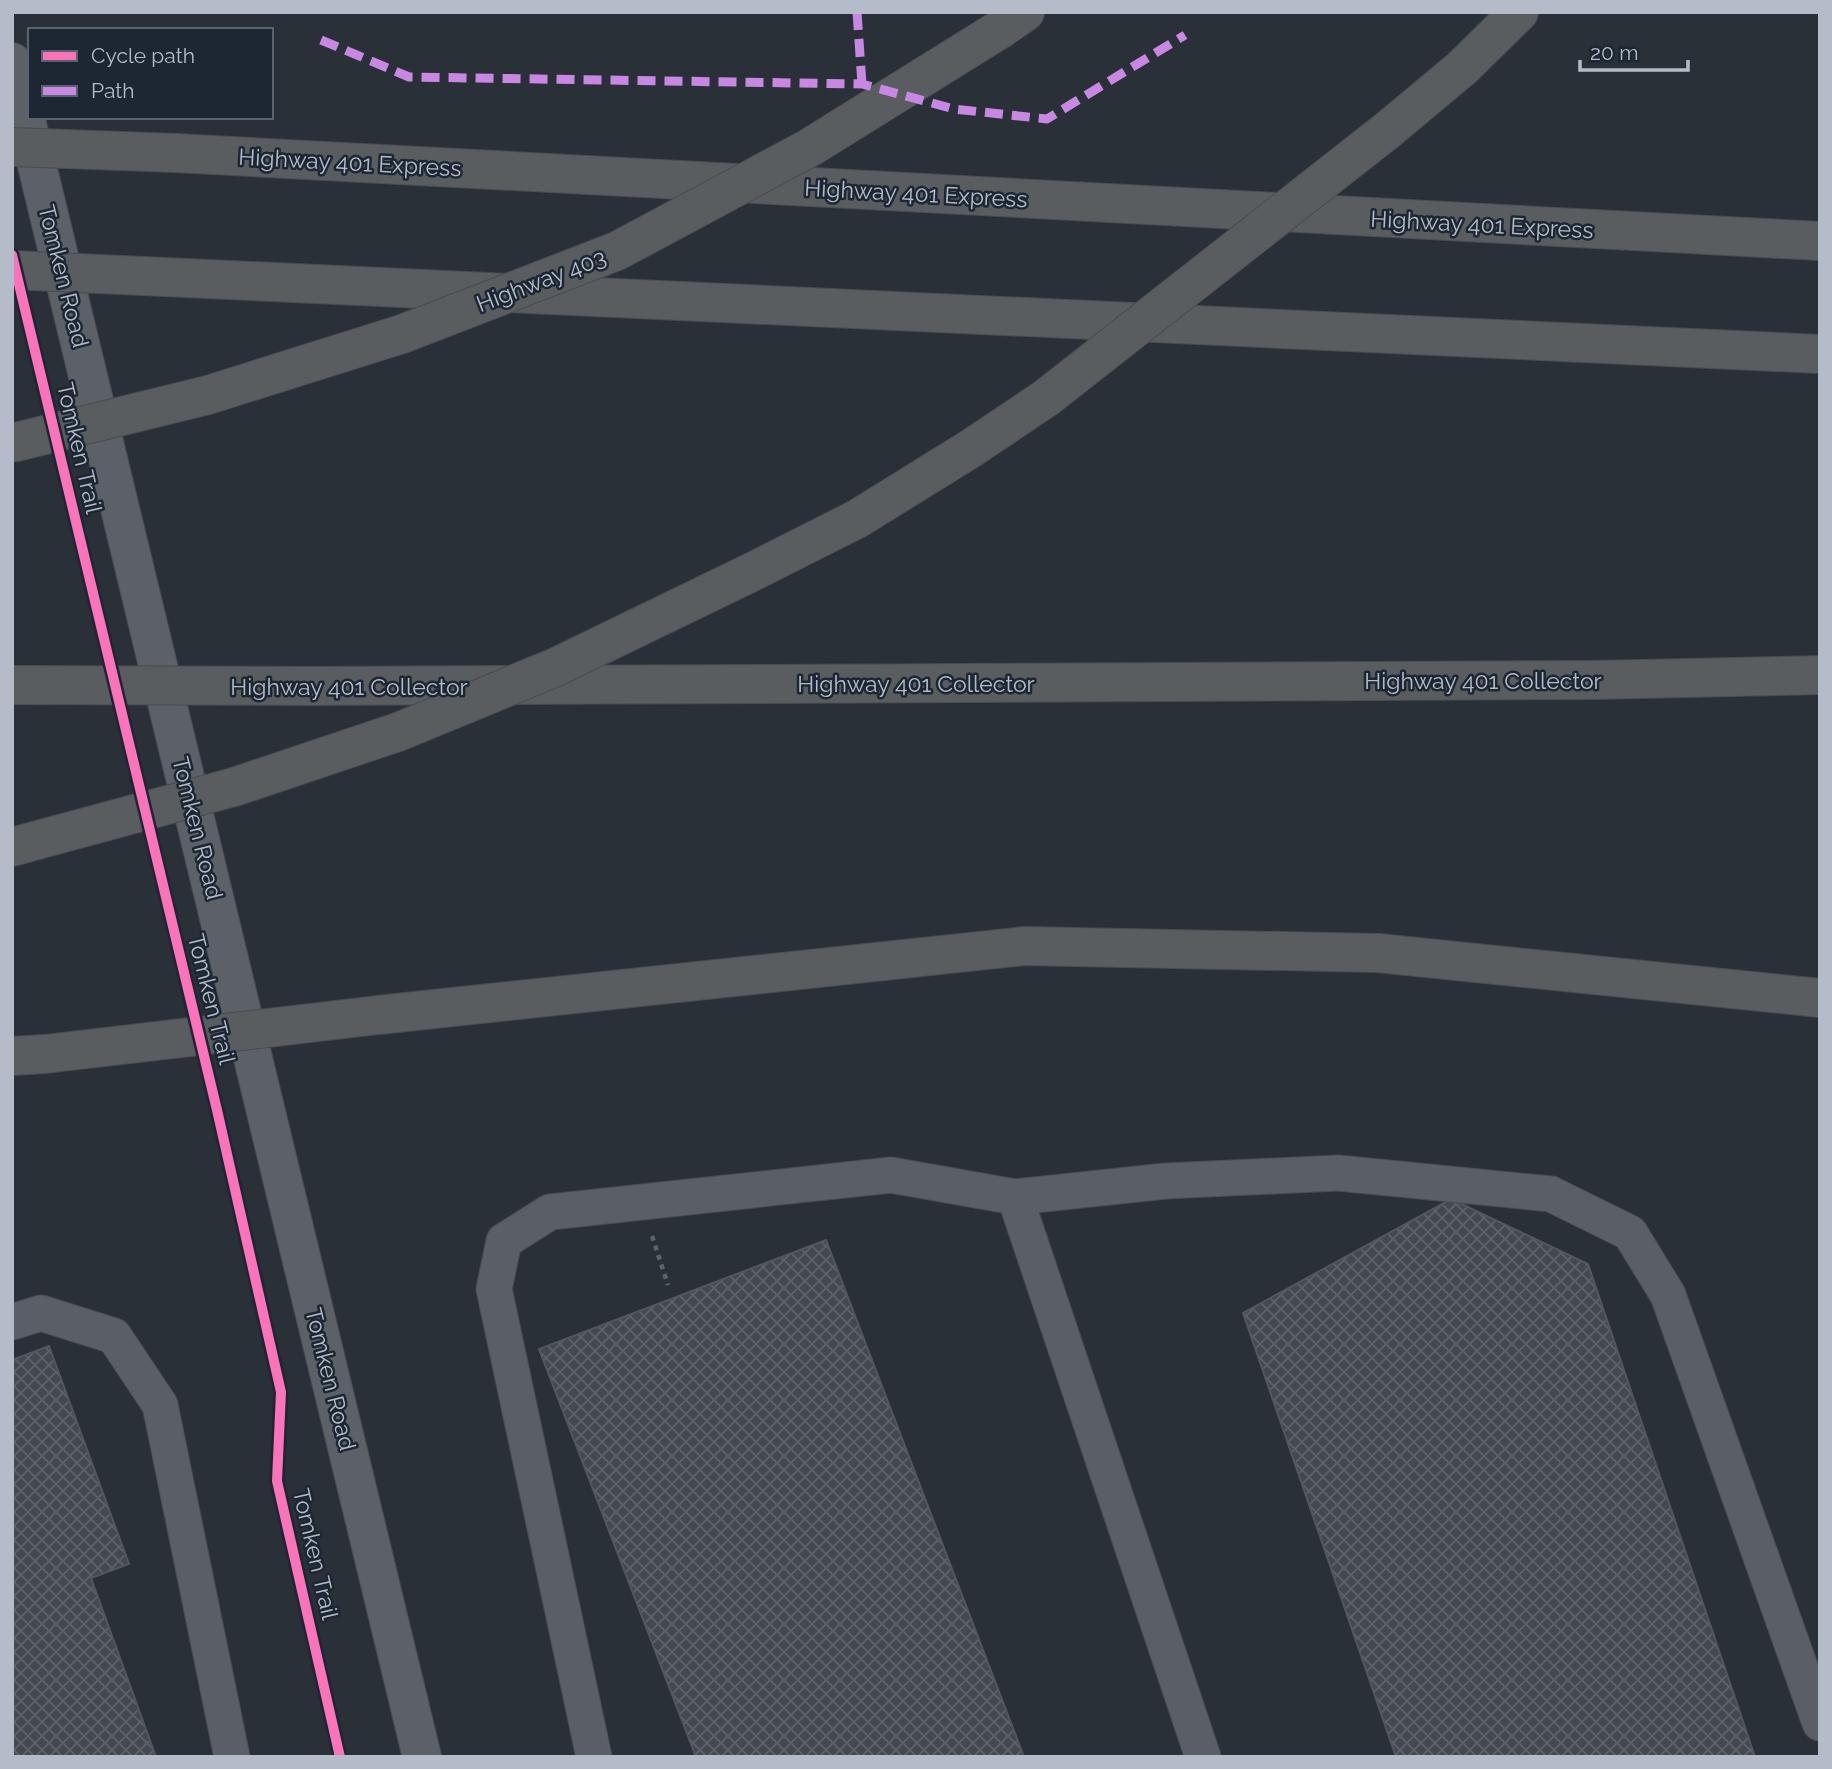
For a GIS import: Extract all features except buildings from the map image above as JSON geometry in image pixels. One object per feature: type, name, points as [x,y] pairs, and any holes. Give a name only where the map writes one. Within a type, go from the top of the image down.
[{"type":"highway","points":[[12,847],[233,787],[398,732],[556,667],[857,519],[1046,398],[1390,129],[1462,68],[1519,12]]},
{"type":"highway","name":"Highway 403","points":[[12,443],[208,394],[402,334],[617,251],[809,148],[1014,20]]},
{"type":"highway","name":"Highway 401 Express","points":[[12,147],[176,153],[1820,241]]},
{"type":"highway","points":[[12,270],[1820,354]]},
{"type":"highway","name":"Highway 401 Collector","points":[[12,685],[1593,680],[1820,676]]},
{"type":"highway","points":[[29,1055],[1025,946],[1378,953],[1820,998]]},
{"type":"main road","name":"Tomken Road","points":[[12,62],[422,1757]]},
{"type":"lane","points":[[594,1757],[494,1289],[504,1241],[550,1212],[891,1175],[1015,1197],[1166,1181],[1338,1173],[1551,1194],[1630,1233],[1668,1296],[1820,1723]]},
{"type":"lane","points":[[1015,1197],[1203,1757]]},
{"type":"lane","points":[[12,1322],[41,1313],[114,1336],[160,1405],[232,1757]]},
{"type":"path","points":[[641,1202],[668,1284]]},
{"type":"marked path","points":[[857,12],[862,84]]},
{"type":"marked path","points":[[321,40],[409,77],[862,84],[954,109],[1047,119],[1185,35]]},
{"type":"cycle path","name":"Tomken Trail","points":[[12,255],[217,1110],[281,1392],[277,1481],[340,1757]]}]
